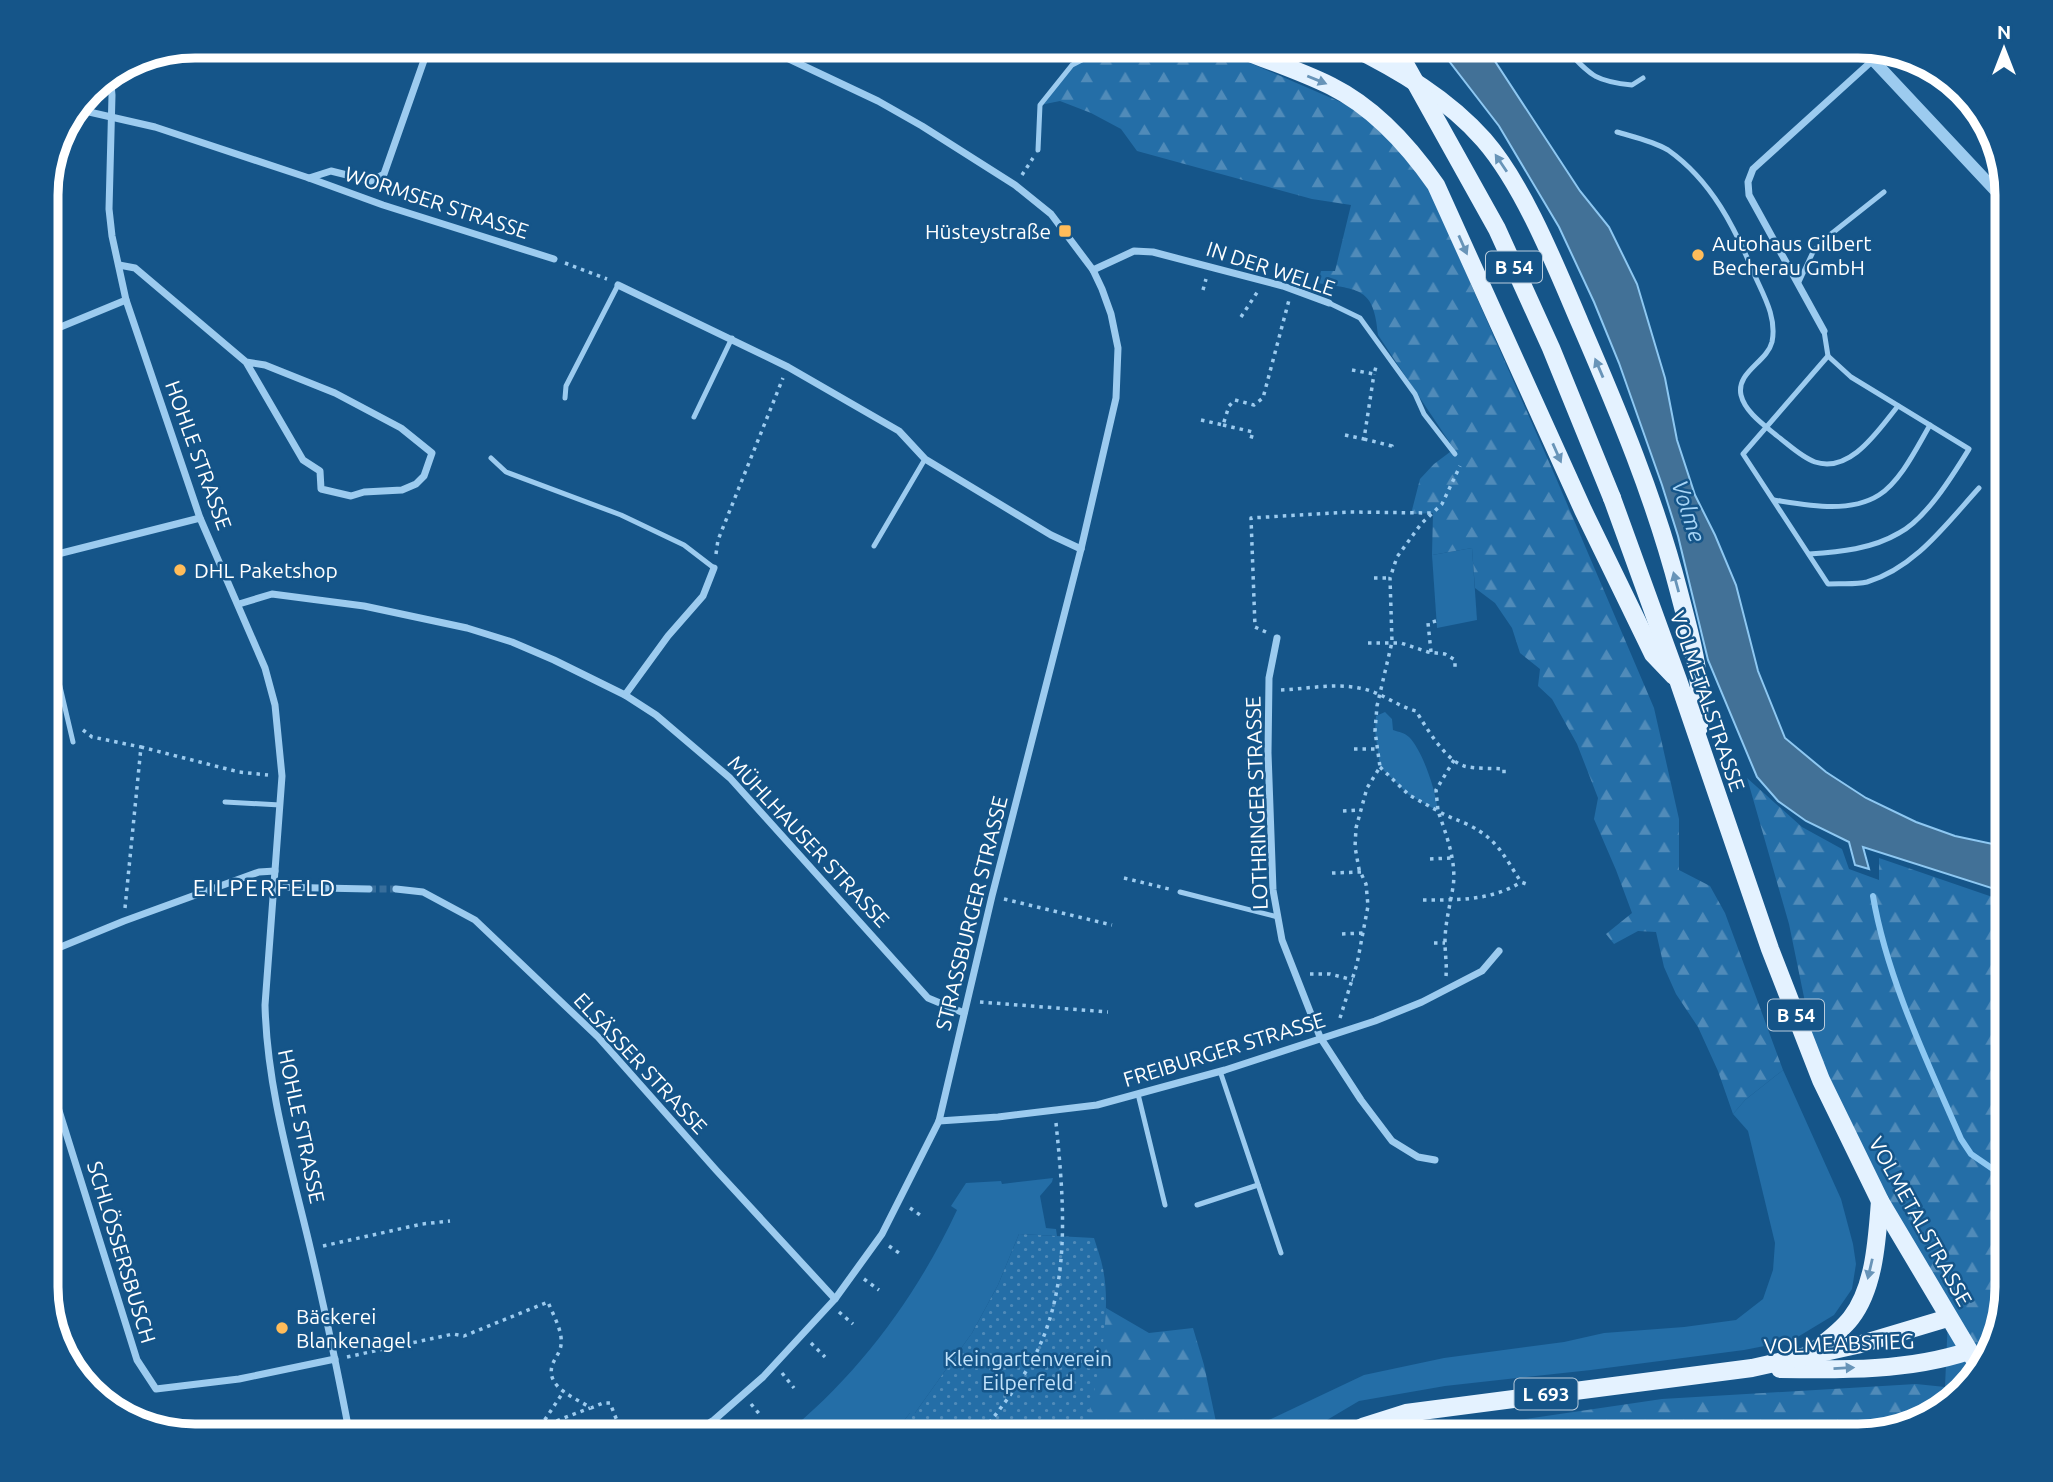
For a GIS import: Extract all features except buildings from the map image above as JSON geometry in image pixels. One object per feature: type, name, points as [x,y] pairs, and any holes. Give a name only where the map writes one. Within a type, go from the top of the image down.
[{"type":"main road","points":[[1259,58],[1360,103],[1417,158],[1436,186],[1583,510],[1653,654],[1678,680]]},
{"type":"main road","points":[[1373,58],[1397,71],[1458,113],[1484,140],[1522,198],[1563,284],[1650,492],[1670,558],[1692,641],[1699,685],[1700,746]]},
{"type":"main road","name":"VOLMETALSTRASSE","points":[[1402,58],[1497,229],[1612,498],[1678,680],[1770,949],[1821,1080],[1880,1201],[1975,1360]]},
{"type":"main road","name":"L 693","points":[[1808,1356],[1852,1318],[1860,1303],[1877,1240],[1880,1201]]},
{"type":"main road","name":"VOLMEABSTIEG","points":[[1371,1424],[1406,1413],[1752,1368],[1861,1344],[1948,1318]]},
{"type":"main road","name":"VOLMEABSTIEG","points":[[1752,1368],[1813,1369],[1914,1365],[1939,1361],[1969,1350]]},
{"type":"street","name":"WORMSER STRASSE","points":[[309,178],[331,171],[371,181],[384,174],[425,58]]},
{"type":"street","points":[[787,58],[900,113],[967,153],[1015,186],[1051,214],[1093,270]]},
{"type":"street","points":[[1824,331],[1749,195],[1748,182],[1753,169],[1873,60],[1995,190]]},
{"type":"street","name":"HOHLE STRASSE","points":[[110,87],[109,209],[126,300],[200,518],[265,668],[275,705],[282,776],[265,1005],[266,1037],[282,1132],[348,1424]]},
{"type":"street","name":"WORMSER STRASSE","points":[[87,110],[210,144],[383,205],[554,258]]},
{"type":"street","name":"IN DER WELLE","points":[[1093,270],[1134,251],[1153,252],[1263,280],[1329,303]]},
{"type":"street","points":[[119,265],[135,268],[246,362],[303,460],[320,471],[321,489],[351,496],[364,492],[402,490],[424,476],[432,453],[401,428],[335,393],[265,365],[246,362]]},
{"type":"street","name":"STRASSBURGER STRASSE","points":[[708,1424],[764,1377],[833,1301],[882,1234],[939,1121],[992,896],[1081,550],[1116,398],[1118,348],[1111,314],[1093,270]]},
{"type":"street","points":[[618,285],[788,367],[899,431],[925,459],[1051,535],[1081,550]]},
{"type":"street","points":[[58,328],[126,300]]},
{"type":"street","points":[[58,554],[200,518]]},
{"type":"street","points":[[625,695],[661,645],[703,596],[714,568]]},
{"type":"street","name":"MÜHLHAUSER STRASSE","points":[[239,604],[272,594],[364,606],[467,628],[522,646],[625,695],[683,736],[730,778],[928,998],[964,1013]]},
{"type":"street","name":"LOTHRINGER STRASSE","points":[[1277,638],[1269,678],[1271,840],[1273,890],[1282,940],[1320,1037],[1361,1100],[1392,1141],[1418,1157],[1435,1160]]},
{"type":"street","points":[[58,948],[259,872],[275,871]]},
{"type":"street","points":[[274,887],[369,889]]},
{"type":"street","name":"ELSÄSSER STRASSE","points":[[396,890],[423,892],[450,904],[475,920],[597,1037],[833,1301]]},
{"type":"street","name":"FREIBURGER STRASSE","points":[[939,1121],[1097,1105],[1220,1071],[1375,1021],[1444,992],[1482,971],[1499,951]]},
{"type":"street","name":"SCHLÖSSERSBUSCH","points":[[58,1108],[136,1360],[156,1388],[239,1380],[335,1359]]},
{"type":"lane","points":[[1038,150],[1041,105],[1072,65],[1086,58]]},
{"type":"lane","points":[[1575,58],[1593,77],[1612,83],[1632,85],[1643,78]]},
{"type":"lane","points":[[1617,132],[1670,152],[1720,204],[1736,232],[1766,298],[1773,325],[1770,347],[1746,375],[1741,387],[1741,396],[1749,410],[1801,454],[1817,463],[1834,463],[1852,458],[1898,406]]},
{"type":"lane","points":[[1798,284],[1813,252],[1826,238],[1884,192]]},
{"type":"lane","points":[[565,398],[566,386],[618,285]]},
{"type":"lane","name":"IN DER WELLE","points":[[1329,303],[1360,318],[1415,394],[1424,414],[1455,454]]},
{"type":"lane","points":[[1809,554],[1843,551],[1873,544],[1901,533],[1924,511],[1969,449],[1851,377],[1828,356],[1824,331]]},
{"type":"lane","points":[[694,417],[732,338]]},
{"type":"lane","points":[[1828,356],[1743,454],[1828,584],[1865,583],[1893,571],[1926,547],[1979,488]]},
{"type":"lane","points":[[1774,500],[1813,506],[1845,507],[1879,495],[1904,469],[1930,425]]},
{"type":"lane","points":[[491,458],[506,472],[621,515],[684,545],[714,568]]},
{"type":"lane","points":[[873,546],[925,459]]},
{"type":"lane","points":[[58,680],[73,742]]},
{"type":"lane","points":[[225,802],[280,805]]},
{"type":"lane","points":[[1180,892],[1278,917]]},
{"type":"lane","points":[[1220,1071],[1281,1254]]},
{"type":"lane","points":[[1138,1094],[1165,1205]]},
{"type":"lane","points":[[1198,1205],[1258,1185]]},
{"type":"path","points":[[1015,186],[1038,150]]},
{"type":"path","points":[[554,258],[618,285]]},
{"type":"path","points":[[1203,290],[1206,280]]},
{"type":"path","points":[[1223,425],[1231,402],[1236,400],[1254,405],[1263,398],[1292,290]]},
{"type":"path","points":[[1241,317],[1257,293]]},
{"type":"path","points":[[1364,439],[1374,374],[1381,348]]},
{"type":"path","points":[[714,568],[718,540],[788,367]]},
{"type":"path","points":[[1262,368],[1270,370]]},
{"type":"path","points":[[1352,370],[1374,374]]},
{"type":"path","points":[[1201,420],[1253,432],[1250,442]]},
{"type":"path","points":[[1345,435],[1392,446],[1391,449]]},
{"type":"path","points":[[1337,1034],[1353,980],[1368,906],[1366,884],[1355,847],[1359,810],[1367,788],[1380,767],[1375,731],[1392,642],[1390,578],[1396,557],[1408,539],[1441,504],[1460,466],[1455,454]]},
{"type":"path","points":[[1277,638],[1255,627],[1251,518],[1350,512],[1433,512]]},
{"type":"path","points":[[1374,578],[1390,578]]},
{"type":"path","points":[[1431,652],[1428,623],[1436,621]]},
{"type":"path","points":[[1368,643],[1392,642],[1445,654],[1455,660],[1455,668]]},
{"type":"path","points":[[1269,690],[1360,688],[1380,695],[1416,710],[1436,740],[1454,760],[1464,766],[1504,769],[1504,775]]},
{"type":"path","points":[[66,715],[92,737],[239,772],[282,776]]},
{"type":"path","points":[[124,921],[141,747]]},
{"type":"path","points":[[1354,749],[1378,749]]},
{"type":"path","points":[[1444,992],[1448,960],[1445,943],[1449,900],[1453,887],[1452,858],[1438,811],[1436,790],[1454,760]]},
{"type":"path","points":[[1380,767],[1409,795],[1467,824],[1493,841],[1507,857],[1521,882],[1529,885]]},
{"type":"path","points":[[1343,811],[1359,810]]},
{"type":"path","points":[[1430,859],[1452,858]]},
{"type":"path","points":[[1332,873],[1361,872]]},
{"type":"path","points":[[1124,878],[1180,892]]},
{"type":"path","points":[[1423,901],[1459,901],[1491,895],[1521,882]]},
{"type":"path","points":[[992,896],[1112,925]]},
{"type":"path","points":[[1342,934],[1363,933]]},
{"type":"path","points":[[1434,943],[1445,943]]},
{"type":"path","points":[[1297,979],[1310,974],[1330,974],[1353,980]]},
{"type":"path","points":[[968,999],[1108,1012]]},
{"type":"path","points":[[988,1424],[1032,1361],[1047,1325],[1056,1293],[1063,1235],[1055,1111]]},
{"type":"path","points":[[310,1248],[422,1224],[450,1221]]},
{"type":"path","points":[[855,1272],[879,1290]]},
{"type":"path","points":[[833,1301],[853,1324]]},
{"type":"path","points":[[335,1359],[453,1334],[464,1336],[548,1303],[561,1338],[561,1346],[551,1370],[552,1379],[558,1388],[591,1408]]},
{"type":"path","points":[[802,1335],[825,1357]]},
{"type":"path","points":[[542,1424],[564,1391]]},
{"type":"path","points":[[548,1424],[603,1403],[610,1404],[618,1424]]},
{"type":"green space","points":[[1086,58],[1239,58],[1352,107],[1389,137],[1430,191],[1654,708],[1679,819],[1679,870],[1710,886],[1725,913],[1783,1070],[1745,1100],[1733,1114],[1718,1071],[1698,1027],[1676,994],[1664,967],[1656,932],[1638,931],[1614,944],[1606,934],[1632,913],[1594,819],[1598,798],[1577,744],[1552,699],[1538,686],[1540,669],[1520,653],[1512,628],[1495,603],[1475,588],[1472,548],[1432,555],[1433,513],[1411,514],[1420,479],[1454,449],[1378,335],[1373,308],[1368,299],[1354,290],[1318,283],[1321,271],[1335,271],[1351,205],[1312,199],[1137,151],[1121,129],[1091,113],[1060,101],[1040,105],[1072,65]]},
{"type":"green space","points":[[1472,548],[1477,620],[1437,628],[1432,555]]},
{"type":"green space","points":[[1385,712],[1392,719],[1393,730],[1407,736],[1419,752],[1432,783],[1438,811],[1409,795],[1380,767],[1375,731],[1376,716]]},
{"type":"green space","points":[[1747,778],[1802,827],[1842,849],[1849,869],[1879,880],[1879,858],[1995,898],[1995,1297],[1988,1332],[1972,1364],[1955,1384],[1927,1406],[1885,1422],[1492,1424],[1662,1399],[1916,1384],[1945,1387],[1948,1318],[1821,1080],[1789,924]]},
{"type":"green space","points":[[1783,1070],[1841,1199],[1856,1264],[1852,1289],[1834,1315],[1791,1341],[1744,1350],[1445,1386],[1359,1401],[1320,1424],[1260,1424],[1364,1375],[1444,1358],[1564,1342],[1604,1333],[1736,1320],[1763,1299],[1773,1270],[1775,1243],[1748,1131],[1733,1114],[1745,1100]]},
{"type":"green space","points":[[1053,1178],[1040,1196],[1046,1228],[1056,1229],[1057,1236],[1019,1234],[998,1285],[972,1333],[915,1413],[910,1413],[901,1424],[797,1424],[836,1388],[904,1304],[941,1242],[957,1210],[951,1206],[966,1183],[1001,1181],[1002,1184]]},
{"type":"green space","name":"Kleingartenverein Eilperfeld","points":[[1019,1234],[1094,1238],[1103,1269],[1106,1309],[1102,1353],[1085,1424],[901,1424],[910,1413],[915,1413],[972,1333],[998,1285]]},
{"type":"green space","points":[[1106,1308],[1149,1333],[1193,1328],[1216,1424],[1085,1424],[1102,1345]]},
{"type":"water","name":"Volme","points":[[1447,58],[1493,58],[1580,191],[1609,227],[1637,284],[1665,378],[1677,440],[1695,495],[1736,585],[1758,671],[1785,738],[1826,772],[1866,798],[1916,822],[1955,836],[1995,844],[1995,889],[1863,847],[1869,869],[1855,865],[1849,842],[1806,821],[1778,801],[1757,777],[1708,660],[1678,536],[1619,363],[1559,227],[1499,126]]},
{"type":"waterway","points":[[1873,896],[1879,927],[1898,989],[1961,1139],[1971,1154],[1995,1170]]},
{"type":"tunnel","points":[[369,889],[396,889]]},
{"type":"place","name":"Hüsteystraße","points":[[1065,231]]},
{"type":"place","name":"Autohaus Gilbert Becherau GmbH","points":[[1698,255]]},
{"type":"place","name":"DHL Paketshop","points":[[180,570]]},
{"type":"place","name":"Bäckerei Blankenagel","points":[[282,1328]]},
{"type":"district","name":"EILPERFELD","points":[[265,887]]}]
